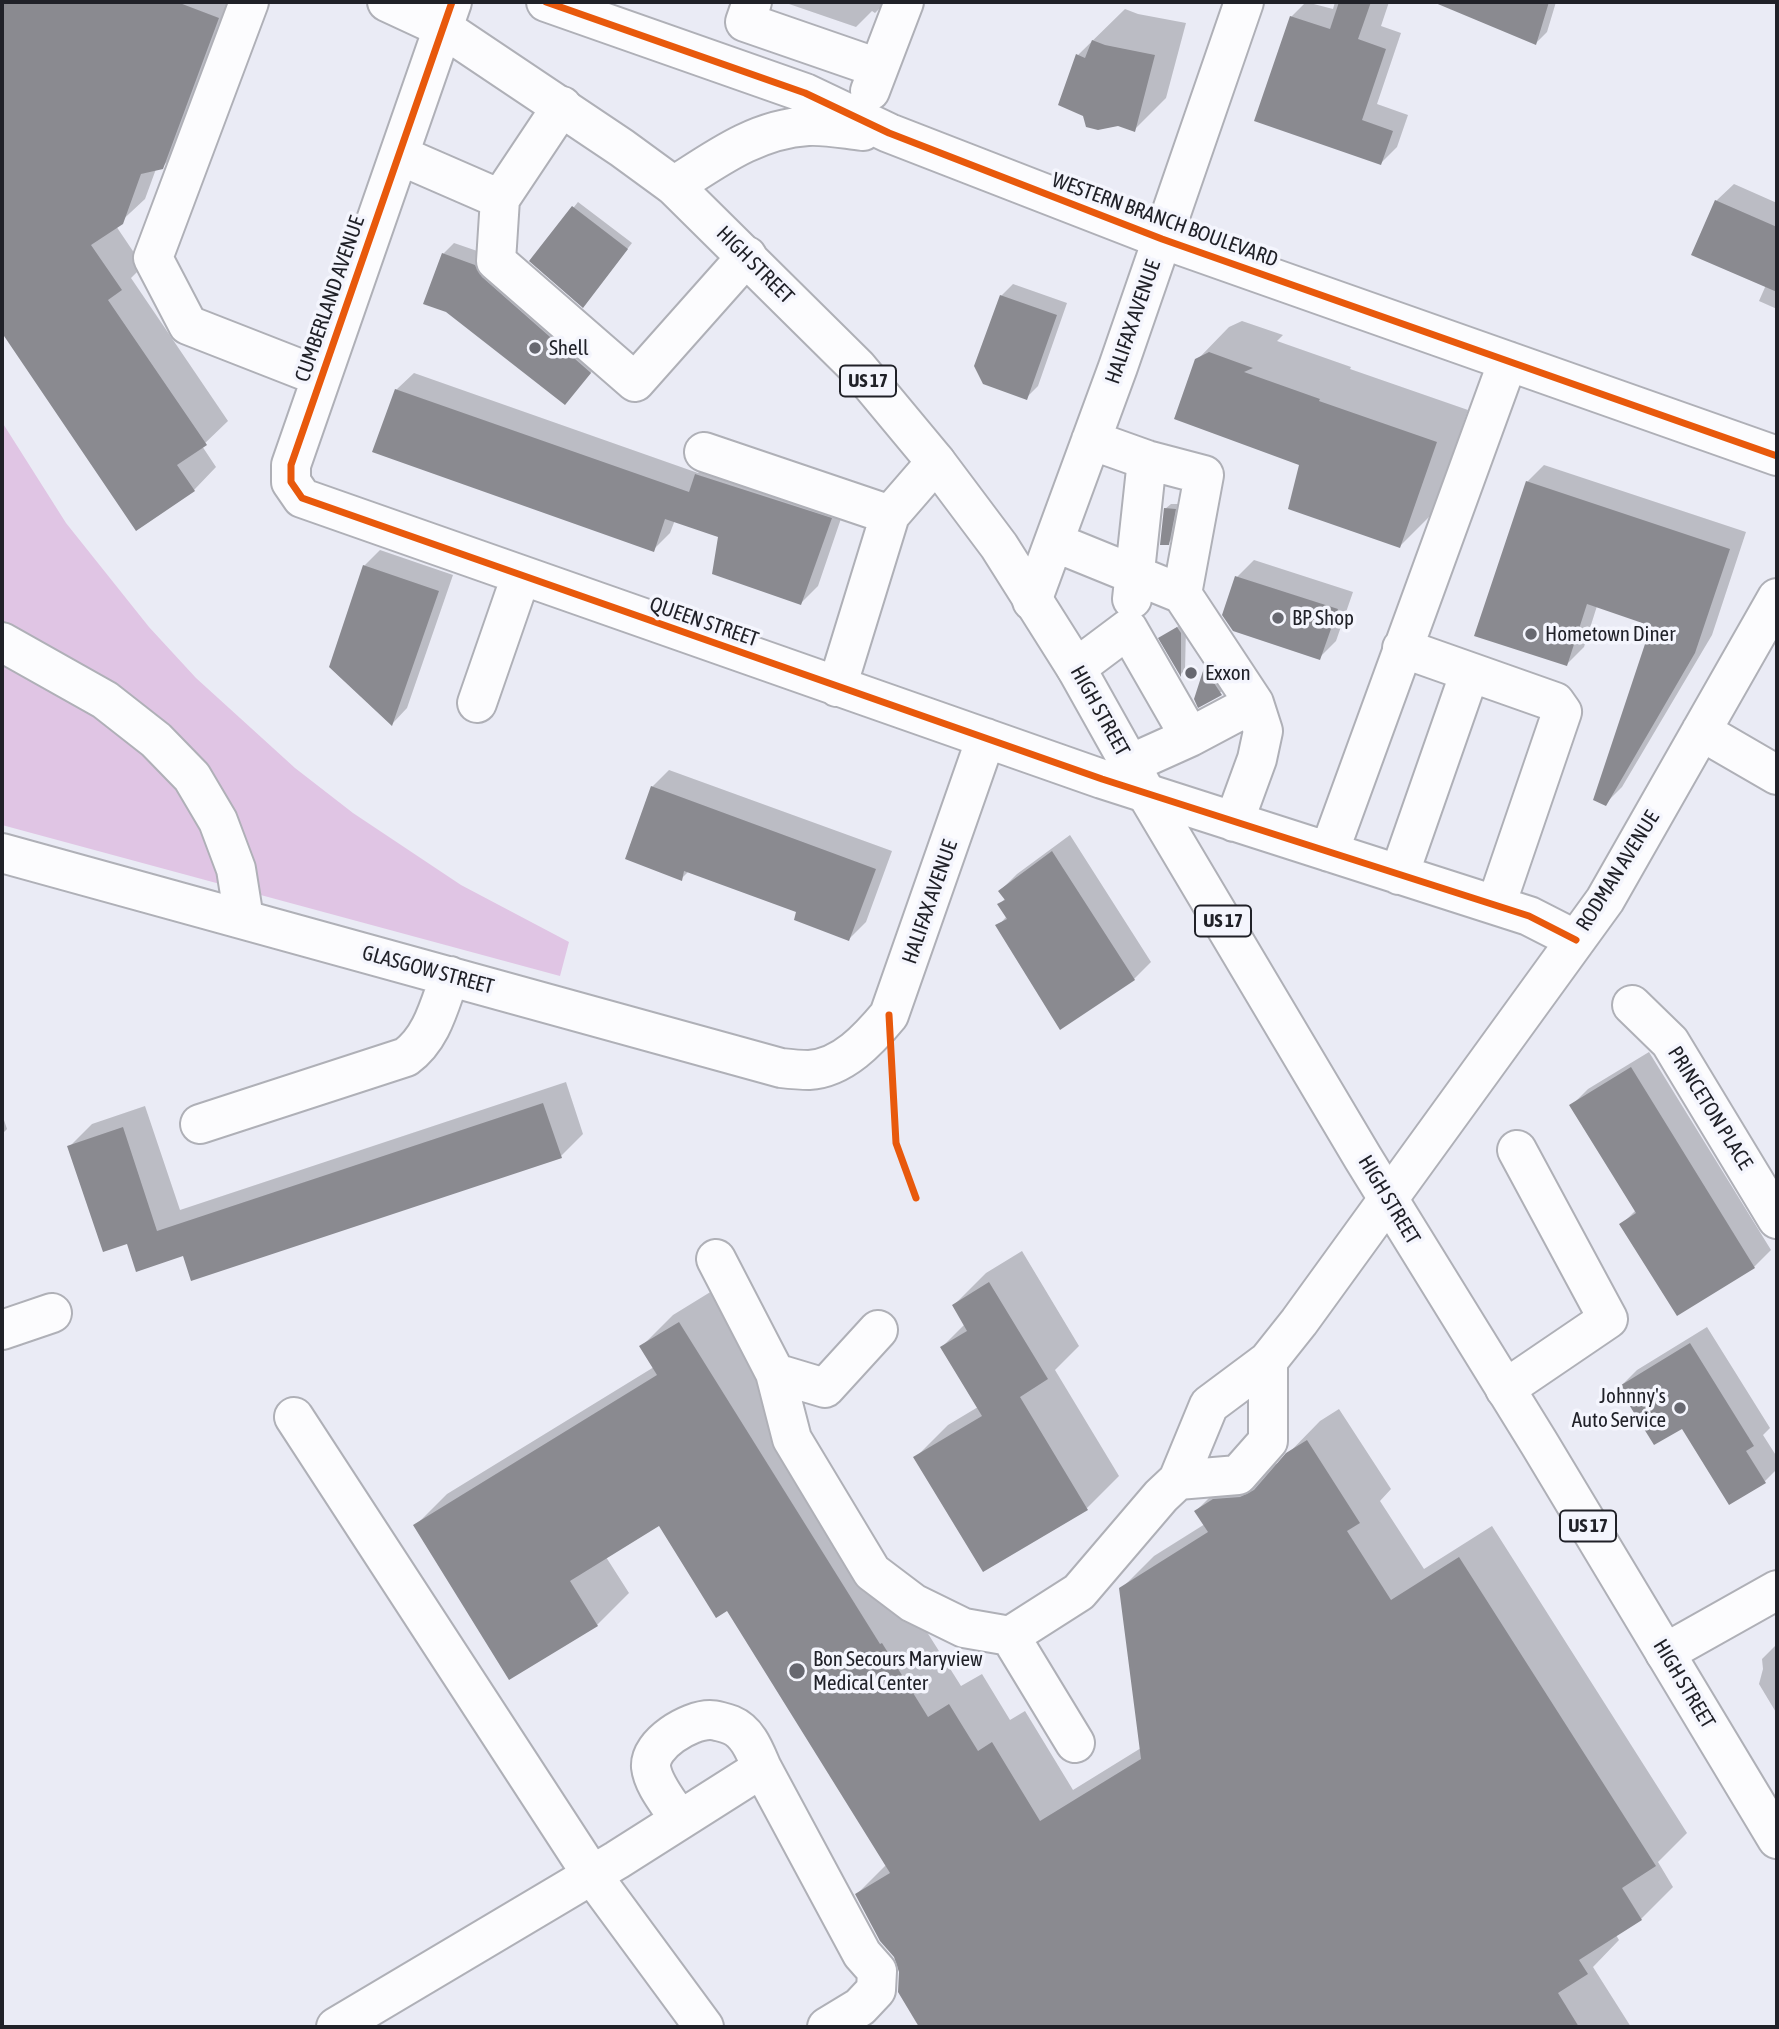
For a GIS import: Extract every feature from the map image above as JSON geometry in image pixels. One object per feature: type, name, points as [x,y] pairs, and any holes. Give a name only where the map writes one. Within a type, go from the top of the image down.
[{"type":"street","points":[[249,2],[153,258],[188,326],[321,377]]},
{"type":"street","name":"HIGH STREET","points":[[387,2],[448,15],[562,106],[674,186],[857,367],[936,461],[999,546],[1076,668],[1138,778],[1388,1199],[1777,1839]]},
{"type":"street","name":"WESTERN BRANCH BOULEVARD","points":[[546,2],[806,93],[874,126],[1162,239],[1777,456]]},
{"type":"street","points":[[674,186],[740,143],[776,130],[810,126],[874,126],[878,68],[904,2]]},
{"type":"street","name":"HALIFAX AVENUE","points":[[1032,601],[1244,2]]},
{"type":"street","points":[[730,66],[748,12],[878,68]]},
{"type":"street","name":"CUMBERLAND AVENUE","points":[[411,537],[302,498],[291,482],[291,465],[448,15]]},
{"type":"street","points":[[562,106],[500,199],[496,261],[635,382],[747,256]]},
{"type":"street","points":[[399,155],[500,199]]},
{"type":"street","points":[[1329,852],[1508,361]]},
{"type":"street","points":[[1091,440],[1147,460],[1204,475],[1182,594]]},
{"type":"street","points":[[704,452],[890,515]]},
{"type":"street","points":[[1147,460],[1129,629],[1190,737]]},
{"type":"street","points":[[837,687],[890,515],[936,461]]},
{"type":"street","name":"QUEEN STREET","points":[[411,537],[986,738],[1138,778],[1234,822],[1529,916],[1576,940]]},
{"type":"street","points":[[1054,542],[1182,594],[1254,703],[1263,731],[1257,759],[1234,822]]},
{"type":"street","points":[[477,704],[521,576]]},
{"type":"street","name":"RODMAN AVENUE","points":[[1178,1480],[1209,1405],[1268,1361],[1299,1322],[1605,900],[1777,598]]},
{"type":"street","points":[[1076,668],[1129,629]]},
{"type":"street","points":[[2,642],[105,700],[156,740],[192,777],[218,821],[236,869],[244,919]]},
{"type":"street","points":[[1402,648],[1555,702],[1562,712],[1496,905]]},
{"type":"street","points":[[1399,875],[1469,672]]},
{"type":"street","points":[[1138,778],[1190,737],[1254,703]]},
{"type":"street","points":[[1701,731],[1777,775]]},
{"type":"street","name":"HALIFAX AVENUE","points":[[852,1052],[869,1040],[889,1015],[897,997],[986,738]]},
{"type":"street","name":"GLASGOW STREET","points":[[2,853],[781,1068],[811,1070],[842,1059],[852,1052]]},
{"type":"street","points":[[200,1124],[406,1057],[418,1049],[431,1028],[450,976]]},
{"type":"street","name":"PRINCETON PLACE","points":[[1632,1005],[1670,1042],[1777,1219]]},
{"type":"street","points":[[1505,1389],[1608,1319],[1517,1150]]},
{"type":"street","points":[[716,1259],[775,1373],[792,1439],[872,1572],[914,1603],[964,1628],[1010,1636],[1079,1592],[1161,1496],[1178,1480],[1238,1475],[1268,1441],[1268,1361]]},
{"type":"street","points":[[2,1330],[52,1314]]},
{"type":"street","points":[[775,1373],[825,1388],[878,1330]]},
{"type":"street","points":[[294,1417],[592,1875],[704,2027]]},
{"type":"street","points":[[1665,1653],[1777,1590]]},
{"type":"street","points":[[1010,1636],[1076,1743]]},
{"type":"street","points":[[679,1819],[655,1780],[651,1766],[654,1751],[664,1740],[686,1726],[709,1720],[733,1725],[750,1742],[862,1954],[877,1971],[876,1990],[860,2007],[827,2027]]},
{"type":"street","points":[[336,2027],[592,1875],[762,1768]]},
{"type":"shaded area","points":[[2,422],[66,523],[149,627],[196,678],[295,768],[353,813],[461,885],[569,942],[560,976],[2,825]]},
{"type":"building","points":[[2,2],[177,2],[219,18],[163,169],[141,174],[123,224],[91,245],[122,290],[108,300],[207,445],[177,465],[195,491],[136,531],[2,333]]},
{"type":"building","points":[[1339,2],[1371,2],[1358,39],[1386,49],[1362,120],[1393,131],[1381,165],[1254,121],[1290,16],[1330,29]]},
{"type":"building","points":[[1433,2],[1549,2],[1536,45]]},
{"type":"building","points":[[1092,40],[1155,55],[1135,132],[1118,126],[1098,130],[1086,127],[1083,116],[1058,105],[1076,54],[1085,58]]},
{"type":"building","points":[[1715,200],[1777,227],[1777,292],[1691,255]]},
{"type":"building","name":"Shell","points":[[572,206],[628,249],[583,308],[529,261]]},
{"type":"building","name":"Shell","points":[[442,253],[475,265],[482,277],[591,373],[565,405],[446,312],[423,304]]},
{"type":"building","points":[[1000,295],[1057,315],[1027,400],[983,384],[974,366]]},
{"type":"building","points":[[1209,352],[1253,368],[1244,372],[1437,442],[1400,548],[1288,509],[1299,465],[1174,419],[1195,359]]},
{"type":"building","points":[[395,389],[689,492],[695,474],[832,518],[801,605],[712,574],[718,537],[665,519],[654,552],[372,452]]},
{"type":"building","points":[[1526,481],[1730,549],[1695,653],[1606,806],[1593,800],[1651,626],[1587,604],[1567,666],[1474,636]]},
{"type":"building","points":[[1164,508],[1176,509],[1169,545],[1160,545]]},
{"type":"building","points":[[363,565],[439,591],[392,726],[329,667]]},
{"type":"building","name":"BP Shop","points":[[1235,576],[1338,609],[1320,660],[1233,631],[1222,615]]},
{"type":"building","points":[[1177,627],[1181,633],[1181,677],[1158,638]]},
{"type":"building","points":[[1204,668],[1222,695],[1198,708],[1194,699]]},
{"type":"building","points":[[651,786],[876,869],[849,941],[794,920],[796,912],[684,871],[682,881],[625,859]]},
{"type":"building","points":[[1052,851],[1135,980],[1060,1030],[995,925],[1007,919],[997,904],[1005,900],[998,891]]},
{"type":"building","points":[[1631,1067],[1755,1268],[1677,1316],[1619,1224],[1636,1213],[1569,1105]]},
{"type":"building","points":[[543,1103],[562,1158],[191,1281],[183,1256],[136,1272],[127,1244],[103,1252],[67,1146],[123,1127],[157,1231]]},
{"type":"building","points":[[989,1282],[1048,1379],[1020,1397],[1088,1510],[983,1572],[913,1457],[982,1416],[940,1347],[967,1331],[952,1305]]},
{"type":"building","points":[[679,1322],[928,1717],[949,1704],[978,1751],[992,1742],[1040,1821],[1141,1759],[1119,1588],[1208,1532],[1194,1511],[1213,1499],[1240,1497],[1254,1490],[1286,1453],[1307,1440],[1360,1523],[1347,1531],[1391,1600],[1459,1557],[1656,1866],[1622,1888],[1642,1920],[1579,1960],[1588,1974],[1558,1993],[1579,2027],[919,2027],[898,1992],[899,1972],[894,1957],[880,1941],[855,1894],[890,1873],[727,1611],[716,1618],[659,1526],[570,1581],[598,1626],[509,1680],[413,1525],[657,1375],[639,1346]]},
{"type":"building","name":"Johnny's Auto Service","points":[[1690,1343],[1754,1446],[1746,1451],[1766,1483],[1729,1505],[1682,1429],[1654,1445],[1618,1387]]},
{"type":"cycle path","points":[[452,2],[291,465],[291,482],[302,498],[1102,779],[1529,916],[1576,940]]},
{"type":"cycle path","points":[[546,2],[805,93],[889,133],[1162,239],[1777,456]]},
{"type":"cycle path","points":[[889,1015],[896,1143],[916,1198]]},
{"type":"place","name":"Shell","points":[[535,348]]},
{"type":"place","name":"BP Shop","points":[[1278,618]]},
{"type":"place","name":"Hometown Diner","points":[[1531,634]]},
{"type":"place","name":"Exxon","points":[[1191,673]]},
{"type":"place","name":"Johnny's Auto Service","points":[[1680,1408]]},
{"type":"place","name":"Bon Secours Maryview Medical Center","points":[[797,1671]]}]
